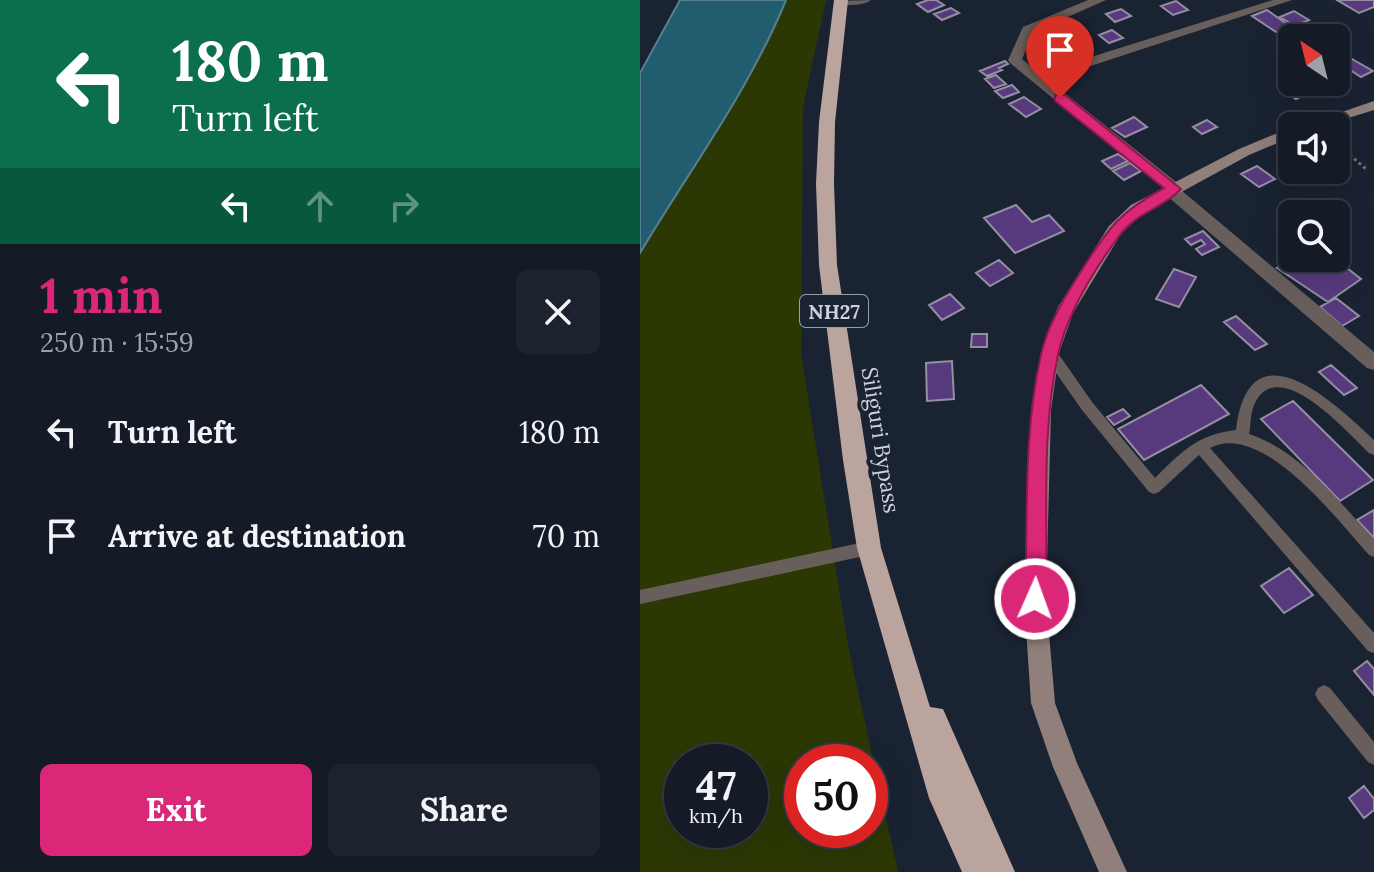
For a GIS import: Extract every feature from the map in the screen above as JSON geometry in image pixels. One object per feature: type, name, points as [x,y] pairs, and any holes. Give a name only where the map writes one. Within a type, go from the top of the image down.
[{"type":"highway","name":"Siliguri Bypass","points":[[841,0],[827,122],[825,184],[828,265],[854,460],[869,548],[892,617],[943,798],[977,872]]},
{"type":"highway","points":[[892,617],[1000,872]]},
{"type":"main road","points":[[1350,113],[1374,105]]},
{"type":"main road","points":[[1113,872],[1066,767],[1043,703],[1035,599],[1041,411],[1050,353],[1064,312],[1115,230],[1137,209],[1244,152],[1278,138]]},
{"type":"street","points":[[841,0],[865,0]]},
{"type":"street","points":[[1100,0],[1053,17],[1024,34],[1015,60],[1173,190],[1374,363]]},
{"type":"street","points":[[1037,79],[1286,0]]},
{"type":"lane","points":[[1050,353],[1087,406],[1154,488],[1200,446],[1228,435],[1242,437],[1262,443],[1285,459],[1374,550]]},
{"type":"lane","points":[[1242,437],[1247,408],[1255,391],[1273,382],[1291,381],[1329,408],[1374,449]]},
{"type":"lane","points":[[1200,446],[1374,645]]},
{"type":"lane","points":[[640,597],[869,548]]},
{"type":"lane","points":[[1324,694],[1374,756]]},
{"type":"path","points":[[1350,155],[1366,169]]},
{"type":"green space","points":[[786,0],[826,0],[803,107],[801,354],[849,651],[870,744],[784,744],[784,848],[888,848],[888,827],[898,872],[640,872],[640,253],[755,66]]},
{"type":"water","points":[[680,0],[786,0],[737,98],[640,253],[640,73]]},
{"type":"building","points":[[928,0],[944,5],[928,12],[917,4]]},
{"type":"building","points":[[1337,0],[1374,0],[1374,7],[1359,13]]},
{"type":"building","points":[[1176,1],[1188,10],[1173,15],[1161,6]]},
{"type":"building","points":[[951,8],[959,13],[942,20],[934,14]]},
{"type":"building","points":[[1121,9],[1131,16],[1115,22],[1106,14]]},
{"type":"building","points":[[1267,10],[1287,24],[1278,24],[1276,32],[1252,16]]},
{"type":"building","points":[[1294,11],[1309,20],[1292,24],[1280,17]]},
{"type":"building","points":[[1112,30],[1123,38],[1109,43],[1099,35]]},
{"type":"building","points":[[1350,60],[1373,71],[1361,77],[1350,70]]},
{"type":"building","points":[[1005,61],[1008,64],[999,68],[1002,70],[987,76],[980,71]]},
{"type":"building","points":[[996,75],[1006,84],[994,88],[985,79]]},
{"type":"building","points":[[1012,85],[1019,92],[1003,98],[995,91]]},
{"type":"building","points":[[1024,97],[1041,109],[1026,117],[1009,104]]},
{"type":"building","points":[[1134,117],[1147,127],[1125,137],[1112,128]]},
{"type":"building","points":[[1207,120],[1217,127],[1202,134],[1193,127]]},
{"type":"building","points":[[1118,154],[1128,161],[1111,169],[1102,161]]},
{"type":"building","points":[[1130,163],[1141,171],[1124,180],[1113,171]]},
{"type":"building","points":[[1257,166],[1275,179],[1259,187],[1241,174]]},
{"type":"building","points":[[1016,205],[1032,222],[1049,215],[1064,231],[1015,253],[984,218]]},
{"type":"building","points":[[1203,231],[1219,247],[1202,255],[1196,249],[1205,244],[1201,240],[1191,245],[1185,239]]},
{"type":"building","points":[[999,260],[1013,273],[990,286],[976,273]]},
{"type":"building","points":[[1174,269],[1196,277],[1179,307],[1156,299]]},
{"type":"building","points":[[1350,270],[1361,279],[1328,302],[1283,272]]},
{"type":"building","points":[[950,294],[964,308],[942,320],[929,305]]},
{"type":"building","points":[[1336,298],[1359,316],[1342,326],[1320,307]]},
{"type":"building","points":[[1236,316],[1267,344],[1255,350],[1224,322]]},
{"type":"building","points":[[972,334],[987,334],[987,347],[971,347]]},
{"type":"building","points":[[952,361],[954,399],[927,401],[926,363]]},
{"type":"building","points":[[1331,365],[1357,388],[1344,395],[1319,372]]},
{"type":"building","points":[[1201,385],[1229,414],[1144,460],[1118,429]]},
{"type":"building","points":[[1293,401],[1373,480],[1340,501],[1261,419]]},
{"type":"building","points":[[1123,409],[1130,416],[1114,425],[1107,417]]},
{"type":"building","points":[[1374,510],[1374,538],[1357,520]]},
{"type":"building","points":[[1289,568],[1313,595],[1284,613],[1261,586]]},
{"type":"building","points":[[1367,661],[1374,669],[1374,695],[1354,671]]},
{"type":"building","points":[[1364,786],[1374,799],[1374,810],[1364,818],[1349,798]]},
{"type":"route","points":[[1035,599],[1041,411],[1050,353],[1064,312],[1115,230],[1137,209],[1174,189],[1060,98]]}]
